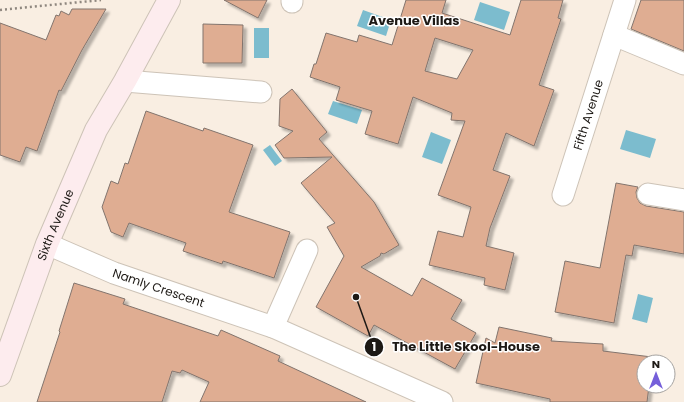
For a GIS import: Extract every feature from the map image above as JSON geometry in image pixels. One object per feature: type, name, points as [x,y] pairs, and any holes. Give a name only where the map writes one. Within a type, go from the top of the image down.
[{"type":"main road","name":"Sixth Avenue","points":[[0,375],[47,244],[96,130],[125,81],[169,0]]},
{"type":"street","name":"Fifth Avenue","points":[[563,194],[625,0]]},
{"type":"street","points":[[614,35],[684,64]]},
{"type":"street","points":[[125,81],[261,92]]},
{"type":"street","points":[[648,194],[684,200]]},
{"type":"street","name":"Namly Crescent","points":[[47,244],[114,273],[273,327],[442,402]]},
{"type":"street","points":[[273,327],[306,250]]},
{"type":"path","points":[[0,10],[101,0]]},
{"type":"water","points":[[480,2],[510,12],[504,30],[474,20]]},
{"type":"water","points":[[363,10],[391,20],[386,36],[357,26]]},
{"type":"water","points":[[254,28],[269,28],[269,58],[254,58]]},
{"type":"water","points":[[333,101],[362,110],[357,124],[328,114]]},
{"type":"water","points":[[626,130],[656,139],[650,158],[620,149]]},
{"type":"water","points":[[431,132],[451,140],[442,164],[422,157]]},
{"type":"water","points":[[270,145],[282,161],[275,166],[263,150]]},
{"type":"water","points":[[638,294],[653,298],[647,323],[632,319]]},
{"type":"building","points":[[224,0],[267,0],[258,18]]},
{"type":"building","points":[[406,0],[446,0],[442,13],[510,35],[521,0],[563,0],[558,18],[561,19],[539,85],[554,90],[534,146],[506,133],[493,170],[510,176],[490,228],[486,246],[514,253],[505,290],[484,285],[485,278],[429,265],[438,231],[463,237],[471,207],[438,195],[465,121],[451,120],[452,113],[413,97],[398,144],[365,134],[372,111],[336,100],[340,87],[310,77],[326,33],[357,42],[359,35],[392,45]],"holes":[[[435,38],[473,50],[457,79],[425,71]]]},
{"type":"building","points":[[641,0],[684,0],[684,51],[631,29]]},
{"type":"building","points":[[72,9],[106,9],[82,50],[61,91],[59,90],[37,151],[26,147],[20,162],[0,155],[0,23],[46,40],[56,15],[59,16],[61,11],[69,15]]},
{"type":"building","points":[[203,24],[243,25],[242,63],[203,63]]},
{"type":"building","points":[[292,89],[327,132],[319,139],[374,202],[399,245],[384,254],[381,253],[380,256],[361,267],[412,296],[422,278],[462,300],[451,319],[476,333],[455,369],[374,325],[368,336],[316,307],[344,256],[327,227],[335,223],[301,183],[332,157],[284,158],[275,145],[293,131],[279,126],[280,99]]},
{"type":"building","points":[[146,111],[203,131],[204,128],[253,145],[229,212],[290,232],[274,278],[223,261],[222,264],[183,251],[186,243],[129,223],[123,237],[111,232],[102,207],[111,181],[118,184],[125,163],[128,164]]},
{"type":"building","points":[[616,183],[638,187],[636,192],[637,198],[640,203],[646,206],[684,212],[684,254],[634,245],[632,256],[626,255],[614,323],[555,312],[565,261],[600,268]]},
{"type":"building","points":[[74,283],[125,299],[123,304],[218,336],[221,330],[280,356],[278,361],[366,402],[200,402],[209,382],[182,370],[180,373],[172,371],[162,402],[37,402]]},
{"type":"building","points":[[499,327],[552,338],[551,341],[603,344],[603,351],[636,355],[636,394],[648,394],[647,402],[550,402],[550,399],[476,383],[486,338],[495,343]]},
{"type":"place","name":"The Little Skool-House","points":[[356,297]]},
{"type":"district","name":"Avenue Villas","points":[[414,20]]}]
